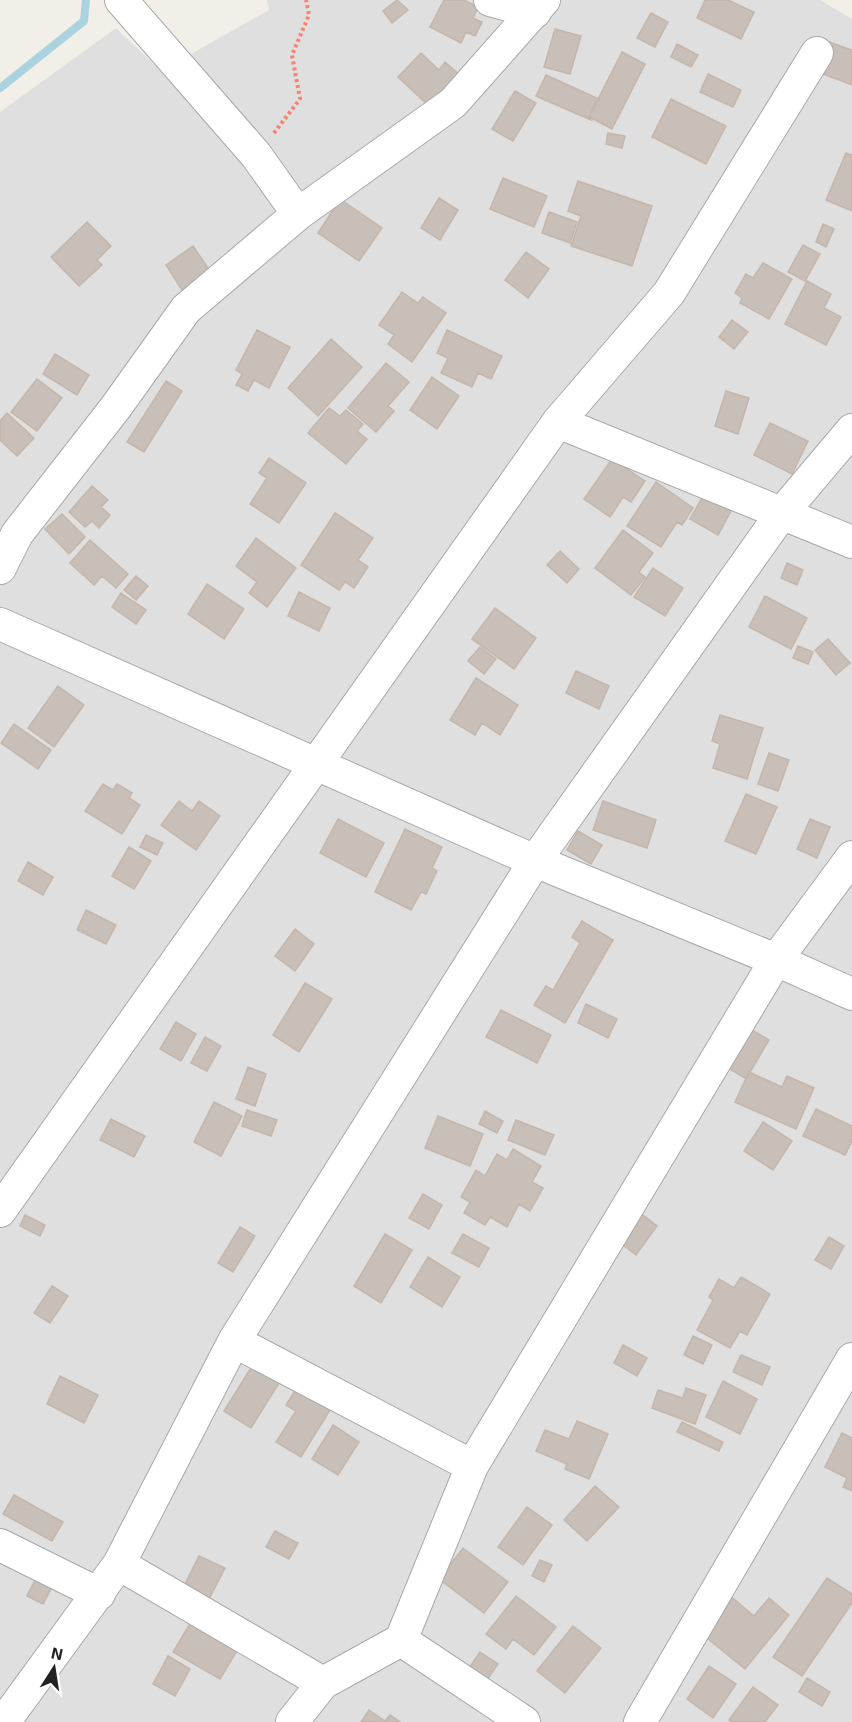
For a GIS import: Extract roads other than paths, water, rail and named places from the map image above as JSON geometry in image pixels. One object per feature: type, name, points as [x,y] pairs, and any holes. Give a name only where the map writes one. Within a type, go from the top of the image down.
[{"type":"street","points":[[121,0],[256,155],[298,214]]},
{"type":"street","points":[[490,0],[539,6]]},
{"type":"street","points":[[0,567],[17,534],[116,407],[186,309],[298,214],[453,103],[539,6]]},
{"type":"street","points":[[0,1210],[558,422],[669,293],[818,53]]},
{"type":"street","points":[[558,422],[852,542]]},
{"type":"street","points":[[4,1722],[119,1564],[234,1341],[535,861],[782,513],[852,430]]},
{"type":"street","points":[[0,624],[535,861],[776,960],[852,994]]},
{"type":"street","points":[[292,1722],[322,1683],[401,1640],[472,1466],[776,960],[852,857]]},
{"type":"street","points":[[234,1341],[472,1466]]},
{"type":"street","points":[[640,1722],[852,1359]]},
{"type":"street","points":[[0,1545],[99,1594]]},
{"type":"street","points":[[119,1564],[322,1683]]},
{"type":"street","points":[[401,1640],[524,1722]]},
{"type":"waterway","points":[[0,88],[84,21],[86,0]]}]
